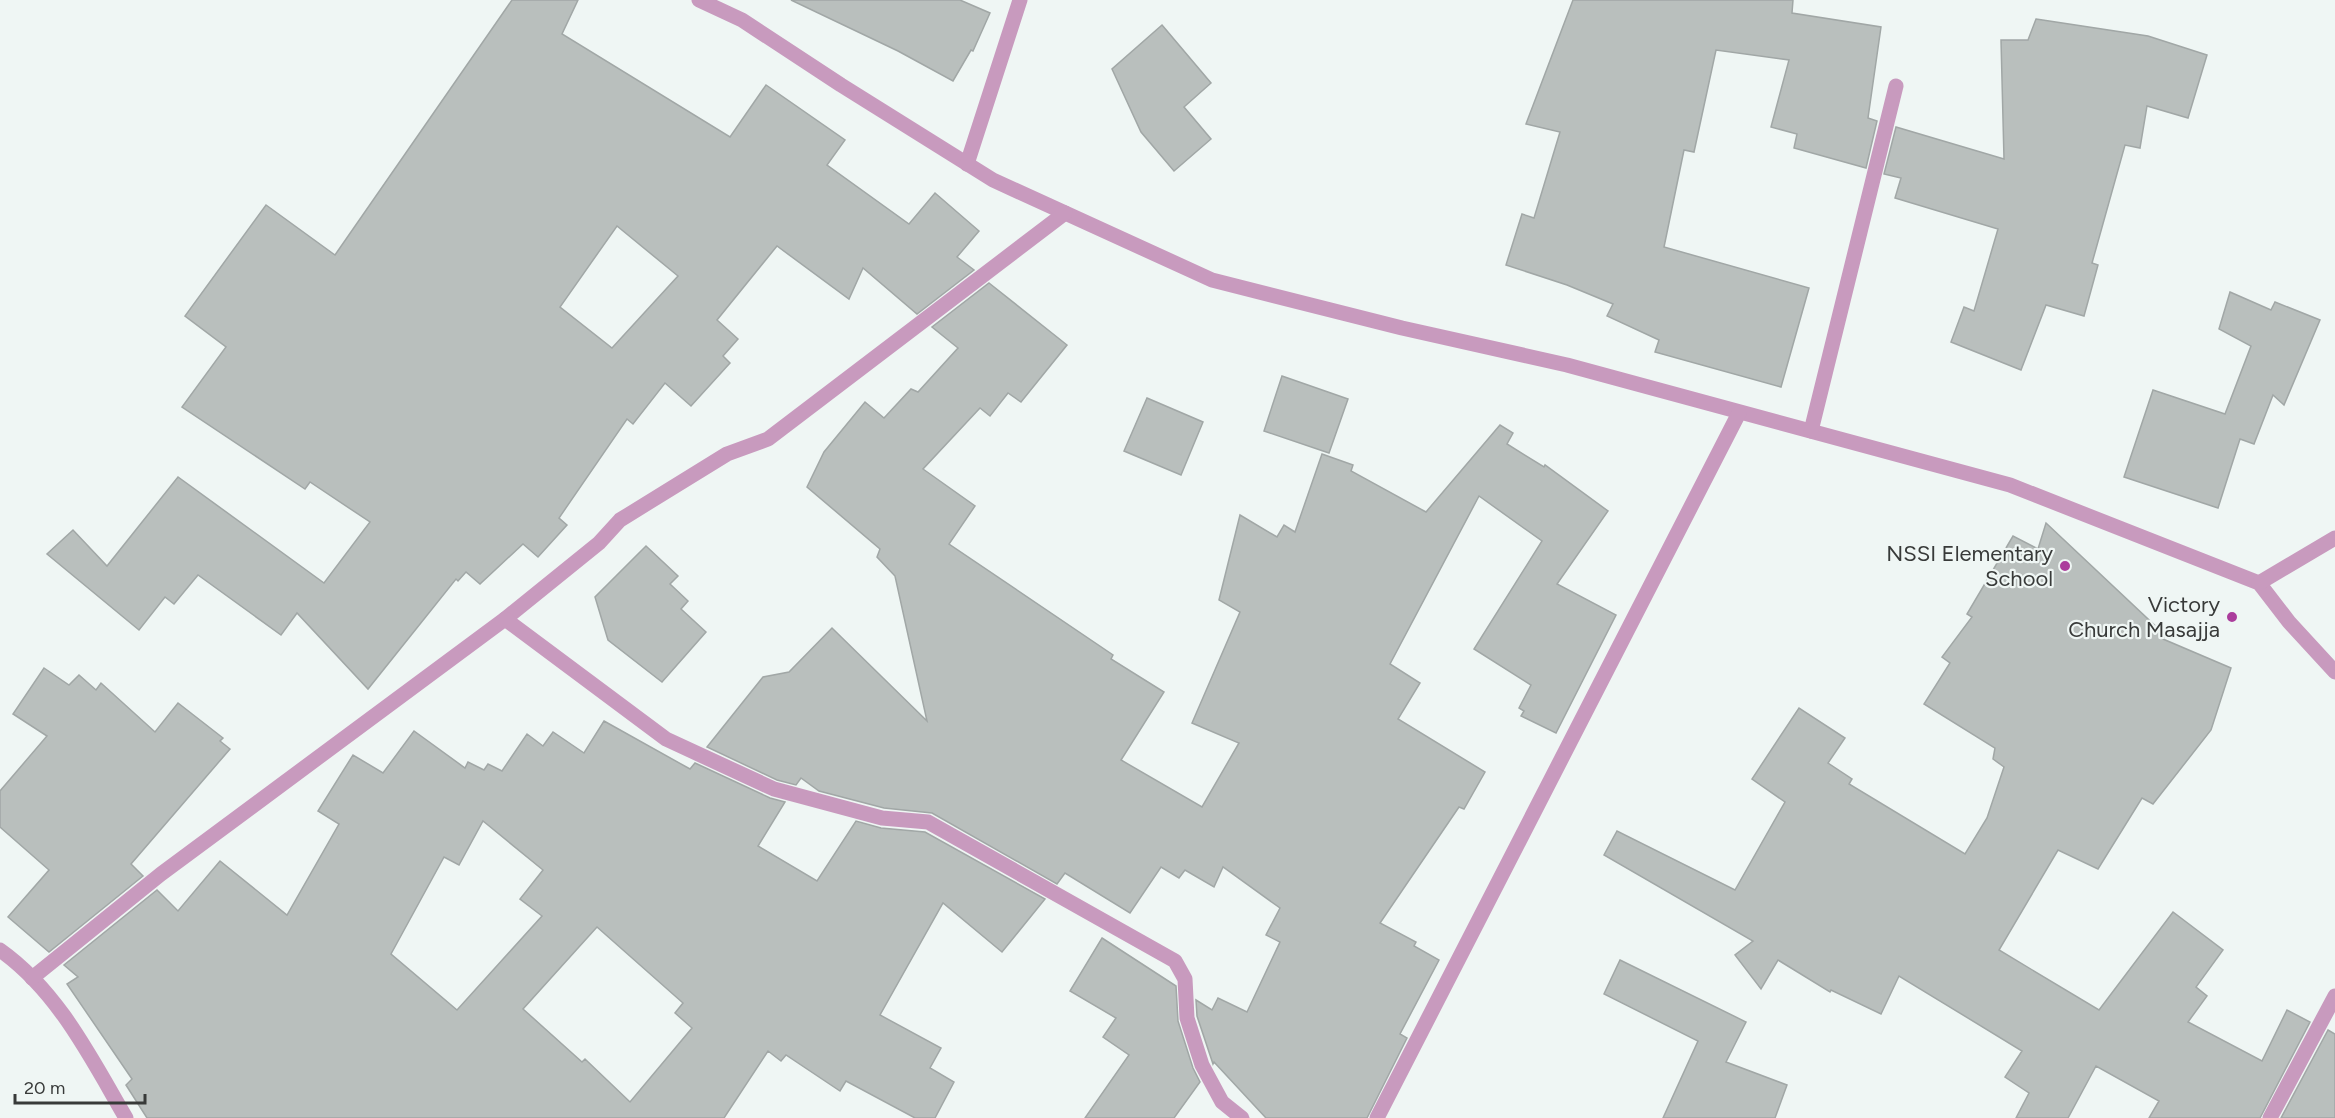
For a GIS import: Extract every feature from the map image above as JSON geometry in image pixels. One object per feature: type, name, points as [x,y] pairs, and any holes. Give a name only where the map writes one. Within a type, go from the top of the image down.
[{"type":"street","points":[[699,0],[742,20],[841,86],[993,180],[1212,280],[1402,328],[1567,365],[2010,484],[2259,583],[2289,622],[2335,672]]},
{"type":"street","points":[[967,164],[1020,0]]},
{"type":"street","points":[[1811,432],[1896,86]]},
{"type":"street","points":[[32,978],[171,867],[505,620],[599,543],[620,520],[727,454],[768,439],[1065,213]]},
{"type":"street","points":[[1377,1118],[1740,413]]},
{"type":"street","points":[[2259,583],[2335,538]]},
{"type":"street","points":[[505,620],[666,739],[774,789],[882,818],[928,822],[1174,961],[1185,979],[1187,1018],[1202,1065],[1222,1102],[1242,1118]]},
{"type":"street","points":[[0,950],[20,964],[51,998],[126,1118]]},
{"type":"street","points":[[2270,1118],[2335,996]]},
{"type":"building","points":[[512,0],[578,0],[562,34],[730,137],[766,85],[845,140],[827,165],[909,224],[935,193],[979,231],[957,257],[974,270],[917,314],[863,268],[849,299],[777,246],[717,320],[738,339],[723,356],[730,363],[691,406],[665,383],[633,424],[627,419],[559,518],[567,525],[538,557],[523,544],[480,584],[466,572],[458,581],[456,579],[368,689],[297,613],[281,635],[198,575],[174,604],[165,597],[139,630],[47,554],[73,530],[107,566],[178,477],[324,583],[370,522],[310,482],[305,489],[182,407],[226,347],[185,316],[266,205],[335,255]],"holes":[[[617,226],[678,276],[612,348],[560,307]]]},
{"type":"building","points":[[791,0],[960,0],[990,13],[973,51],[971,50],[953,81],[898,51]]},
{"type":"building","points":[[1573,0],[1793,0],[1792,13],[1881,27],[1868,118],[1877,121],[1866,168],[1794,148],[1797,134],[1771,127],[1789,60],[1716,50],[1694,152],[1684,150],[1664,247],[1809,288],[1781,387],[1655,352],[1659,340],[1607,316],[1613,304],[1567,285],[1506,265],[1522,214],[1534,218],[1560,132],[1526,124]]},
{"type":"building","points":[[2036,19],[2148,36],[2207,55],[2188,118],[2147,106],[2140,148],[2125,145],[2092,263],[2098,265],[2084,316],[2046,305],[2021,370],[1951,342],[1964,307],[1974,311],[1998,229],[1895,198],[1901,178],[1884,174],[1896,127],[2004,159],[2001,40],[2028,40]]},
{"type":"building","points":[[1162,25],[1211,83],[1184,107],[1211,139],[1174,171],[1141,132],[1112,69]]},
{"type":"building","points":[[989,283],[1067,345],[1021,402],[1008,393],[990,416],[980,408],[923,469],[975,506],[949,544],[1113,655],[1111,659],[1164,692],[1121,760],[1202,807],[1239,743],[1192,723],[1240,612],[1219,600],[1240,515],[1277,537],[1284,525],[1295,532],[1322,454],[1353,465],[1351,471],[1426,512],[1500,425],[1513,433],[1507,444],[1544,467],[1545,465],[1608,511],[1557,584],[1616,615],[1556,733],[1521,716],[1524,711],[1519,708],[1531,685],[1474,649],[1542,541],[1479,496],[1390,664],[1420,683],[1398,719],[1485,772],[1464,809],[1459,807],[1380,923],[1416,942],[1414,946],[1439,960],[1400,1034],[1407,1038],[1367,1118],[1266,1118],[1214,1062],[1213,1064],[1197,1016],[1196,1000],[1212,1010],[1218,998],[1247,1012],[1280,942],[1266,935],[1280,908],[1223,867],[1214,887],[1185,870],[1179,878],[1161,867],[1130,913],[1065,873],[1057,884],[932,813],[884,808],[819,791],[801,778],[796,785],[777,780],[707,747],[763,677],[789,672],[832,628],[927,721],[895,576],[877,557],[880,549],[807,487],[824,452],[865,402],[884,418],[911,389],[918,392],[958,348],[932,327]]},
{"type":"building","points":[[2230,292],[2271,310],[2275,302],[2320,320],[2284,405],[2273,395],[2254,444],[2240,439],[2218,508],[2124,477],[2153,390],[2225,414],[2251,346],[2219,329]]},
{"type":"building","points":[[1282,376],[1348,399],[1329,453],[1264,431]]},
{"type":"building","points":[[1147,398],[1203,422],[1181,475],[1124,451]]},
{"type":"building","points":[[2046,523],[2165,635],[2163,639],[2231,668],[2211,730],[2153,804],[2142,798],[2098,869],[2058,850],[1999,950],[2099,1010],[2173,912],[2223,950],[2196,987],[2207,996],[2188,1022],[2262,1061],[2287,1010],[2310,1022],[2260,1118],[2149,1118],[2159,1101],[2096,1066],[2068,1118],[2016,1118],[2029,1093],[2005,1077],[2022,1051],[1899,976],[1881,1014],[1831,990],[1830,992],[1778,960],[1761,989],[1735,955],[1753,941],[1604,855],[1617,831],[1735,890],[1785,802],[1752,779],[1799,708],[1845,738],[1828,763],[1852,779],[1849,784],[1965,854],[1987,818],[2004,767],[1993,759],[1995,748],[1924,704],[1950,663],[1942,657],[1972,617],[1967,614],[2013,536],[2038,549]]},
{"type":"building","points":[[646,546],[678,576],[670,584],[688,601],[681,609],[706,632],[662,682],[608,640],[595,597]]},
{"type":"building","points":[[44,668],[69,685],[79,675],[96,690],[101,683],[155,732],[178,703],[223,738],[220,741],[230,749],[131,864],[143,876],[49,952],[8,917],[49,870],[0,827],[0,791],[47,736],[13,714]]},
{"type":"building","points":[[604,721],[690,769],[695,763],[770,798],[785,802],[758,846],[817,881],[856,821],[881,828],[925,832],[1045,899],[1002,952],[943,903],[880,1015],[941,1048],[930,1068],[954,1082],[935,1118],[915,1118],[846,1081],[840,1091],[786,1055],[781,1061],[768,1051],[724,1118],[147,1118],[126,1085],[132,1079],[67,984],[78,977],[64,965],[157,890],[178,911],[220,861],[287,915],[339,824],[318,811],[353,755],[383,773],[414,731],[465,768],[468,762],[484,770],[488,764],[502,771],[527,734],[543,746],[553,732],[584,753]],"holes":[[[483,821],[543,870],[520,899],[542,916],[457,1010],[391,954],[444,857],[459,865]],[[597,927],[683,1003],[675,1013],[692,1028],[630,1102],[585,1059],[582,1062],[523,1009]]]},
{"type":"building","points":[[1102,938],[1176,986],[1178,1021],[1193,1068],[1200,1082],[1174,1118],[1085,1118],[1129,1055],[1103,1037],[1116,1018],[1070,991]]},
{"type":"building","points":[[1620,960],[1746,1022],[1726,1062],[1787,1085],[1775,1118],[1663,1118],[1698,1041],[1604,994]]},
{"type":"building","points":[[2328,1030],[2335,1034],[2335,1118],[2281,1118]]},
{"type":"place","name":"NSSI Elementary School","points":[[2065,566]]},
{"type":"place","name":"Victory Church Masajja","points":[[2232,617]]}]
